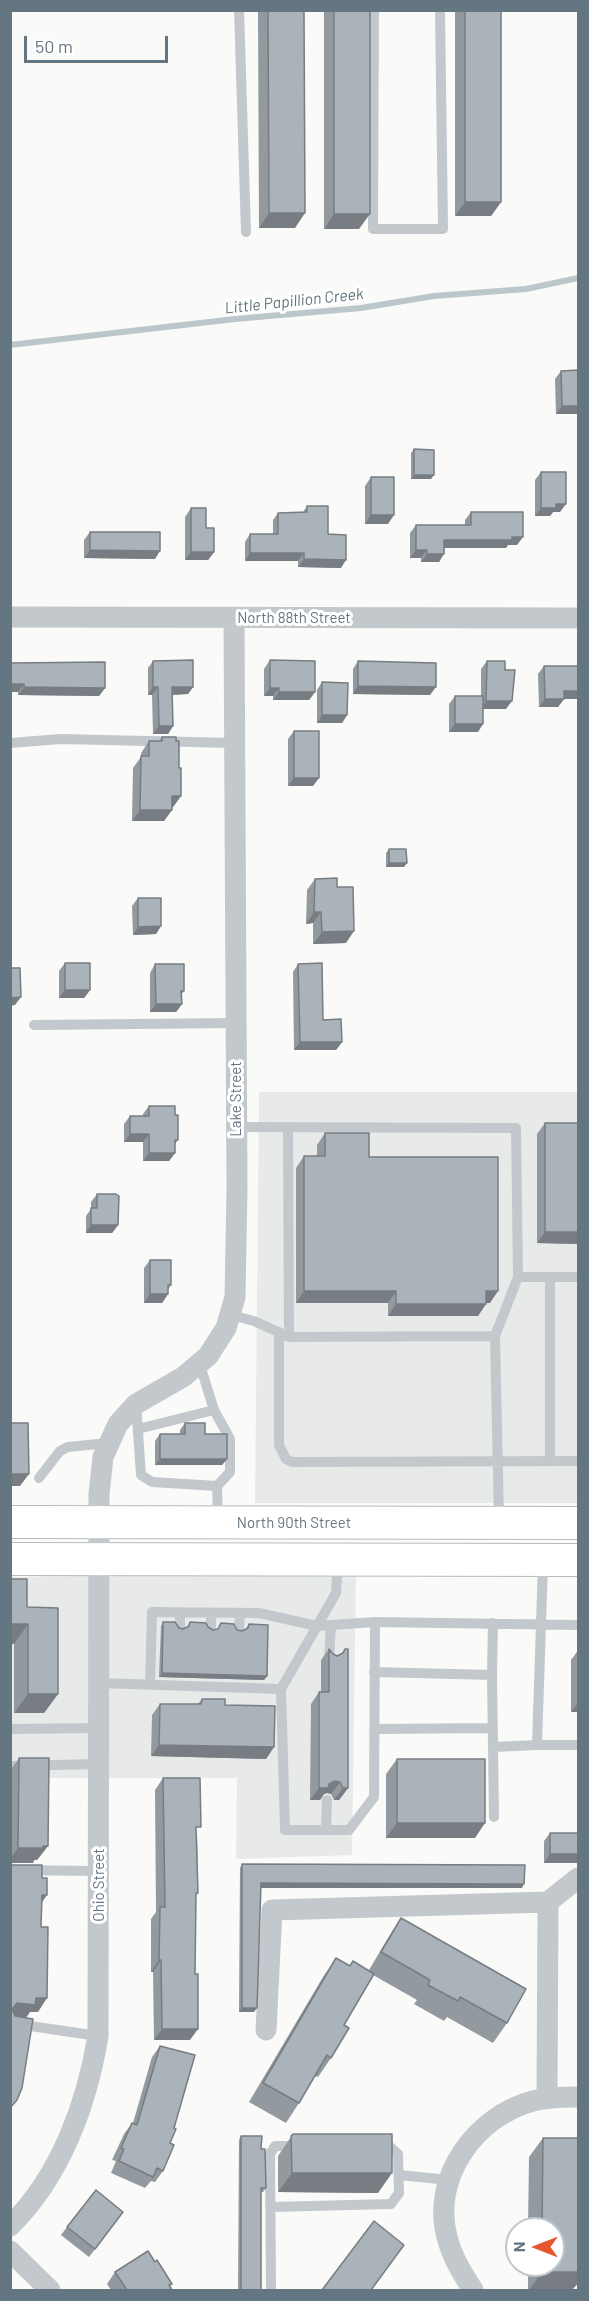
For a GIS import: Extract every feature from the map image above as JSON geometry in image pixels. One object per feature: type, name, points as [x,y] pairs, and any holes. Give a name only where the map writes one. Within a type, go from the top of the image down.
[{"type":"main road","name":"North 90th Street","points":[[10,1522],[579,1523]]},
{"type":"main road","points":[[10,1559],[579,1560]]},
{"type":"street","name":"North 88th Street","points":[[10,617],[579,618]]},
{"type":"street","name":"Lake Street","points":[[99,1522],[101,1471],[108,1443],[118,1424],[136,1404],[200,1365],[217,1346],[231,1315],[235,1297],[234,618]]},
{"type":"street","name":"Ohio Street","points":[[14,2215],[45,2182],[71,2134],[80,2112],[98,2036],[99,1522]]},
{"type":"street","points":[[266,2030],[272,1910],[548,1902],[579,1878]]},
{"type":"street","points":[[539,2099],[548,1902]]},
{"type":"street","points":[[473,2290],[453,2259],[444,2222],[445,2198],[449,2180],[465,2147],[483,2127],[509,2110],[539,2099],[579,2097]]},
{"type":"street","points":[[10,2251],[50,2290]]},
{"type":"lane","points":[[239,10],[246,232]]},
{"type":"lane","points":[[374,10],[373,229],[443,229],[440,10]]},
{"type":"lane","points":[[10,743],[61,739],[234,744]]},
{"type":"lane","points":[[34,1025],[236,1023]]},
{"type":"lane","points":[[288,1126],[284,1334],[279,1445],[286,1459],[292,1462],[579,1461]]},
{"type":"lane","points":[[236,1127],[516,1128],[518,1277],[495,1336],[499,1523]]},
{"type":"lane","points":[[518,1277],[579,1277]]},
{"type":"lane","points":[[550,1277],[550,1461]]},
{"type":"lane","points":[[231,1315],[254,1321],[284,1334],[495,1336]]},
{"type":"lane","points":[[200,1365],[214,1410],[230,1439],[230,1472],[217,1486],[218,1523]]},
{"type":"lane","points":[[136,1404],[141,1475],[152,1482],[217,1486]]},
{"type":"lane","points":[[138,1429],[214,1410]]},
{"type":"lane","points":[[39,1478],[60,1451],[68,1447],[108,1443]]},
{"type":"lane","points":[[338,1560],[336,1593],[281,1689],[285,1830],[349,1830],[374,1797],[375,1622]]},
{"type":"lane","points":[[537,1745],[543,1560]]},
{"type":"lane","points":[[150,1685],[152,1612],[259,1613],[317,1626],[375,1622],[579,1625]]},
{"type":"lane","points":[[180,1612],[180,1626]]},
{"type":"lane","points":[[211,1613],[211,1627]]},
{"type":"lane","points":[[239,1628],[240,1613]]},
{"type":"lane","points":[[493,1623],[494,1817]]},
{"type":"lane","points":[[329,1660],[331,1625]]},
{"type":"lane","points":[[375,1672],[492,1675]]},
{"type":"lane","points":[[99,1683],[150,1685],[178,1682],[238,1683],[281,1689]]},
{"type":"lane","points":[[10,1729],[99,1728]]},
{"type":"lane","points":[[375,1729],[493,1728]]},
{"type":"lane","points":[[493,1747],[579,1745]]},
{"type":"lane","points":[[10,1766],[99,1764]]},
{"type":"lane","points":[[326,1830],[327,1800]]},
{"type":"lane","points":[[10,1870],[99,1871]]},
{"type":"lane","points":[[10,2024],[98,2036]]},
{"type":"lane","points":[[271,2290],[270,2154],[275,2146],[309,2146]]},
{"type":"lane","points":[[270,2207],[391,2205],[399,2193],[398,2154],[389,2146],[366,2146]]},
{"type":"lane","points":[[399,2175],[449,2180]]},
{"type":"shaded area","points":[[259,1092],[578,1092],[578,1503],[255,1503]]},
{"type":"shaded area","points":[[356,1571],[352,1855],[236,1859],[237,1778],[11,1778],[10,1577]]},
{"type":"building","points":[[268,10],[304,10],[305,213],[269,213]]},
{"type":"building","points":[[334,10],[370,10],[370,214],[334,214]]},
{"type":"building","points":[[465,10],[501,10],[501,202],[465,202]]},
{"type":"building","points":[[579,370],[579,406],[562,406],[561,371]]},
{"type":"building","points":[[414,449],[434,450],[434,475],[414,475]]},
{"type":"building","points":[[541,472],[566,472],[566,504],[556,504],[556,508],[541,508]]},
{"type":"building","points":[[371,477],[394,477],[394,515],[371,515]]},
{"type":"building","points":[[307,506],[328,506],[328,534],[346,535],[346,560],[304,559],[304,553],[250,553],[250,534],[278,534],[278,513],[307,512]]},
{"type":"building","points":[[191,508],[206,508],[206,528],[214,528],[214,552],[191,552]]},
{"type":"building","points":[[471,512],[523,512],[523,537],[512,537],[512,540],[444,540],[444,554],[427,554],[427,550],[416,550],[416,525],[471,525]]},
{"type":"building","points":[[90,532],[160,532],[160,551],[90,550]]},
{"type":"building","points":[[193,660],[193,687],[172,687],[173,726],[159,726],[158,687],[153,687],[153,661]]},
{"type":"building","points":[[270,660],[315,661],[315,692],[279,692],[279,688],[270,688]]},
{"type":"building","points":[[358,661],[436,663],[436,687],[358,686]]},
{"type":"building","points":[[487,661],[505,661],[505,670],[515,670],[512,701],[486,701]]},
{"type":"building","points":[[105,662],[105,688],[24,687],[24,684],[10,684],[10,663]]},
{"type":"building","points":[[544,666],[579,666],[579,691],[564,691],[564,699],[545,699]]},
{"type":"building","points":[[322,682],[348,683],[347,715],[322,715]]},
{"type":"building","points":[[455,696],[483,696],[483,724],[455,724]]},
{"type":"building","points":[[294,731],[319,731],[319,778],[294,778]]},
{"type":"building","points":[[162,737],[176,737],[176,741],[179,741],[181,796],[172,796],[172,810],[140,810],[141,756],[149,756],[149,741],[162,741]]},
{"type":"building","points":[[389,849],[406,849],[407,863],[389,863]]},
{"type":"building","points":[[337,878],[337,887],[353,887],[354,931],[322,932],[321,912],[314,912],[315,879]]},
{"type":"building","points":[[138,898],[161,898],[161,926],[138,927]]},
{"type":"building","points":[[65,963],[90,963],[90,990],[65,990]]},
{"type":"building","points":[[322,963],[323,1020],[341,1019],[342,1042],[300,1042],[298,964]]},
{"type":"building","points":[[155,964],[184,964],[182,1004],[156,1004]]},
{"type":"building","points":[[10,968],[20,968],[21,997],[10,998]]},
{"type":"building","points":[[149,1106],[175,1106],[175,1115],[178,1115],[178,1140],[175,1140],[175,1153],[149,1153],[149,1134],[130,1134],[130,1116],[149,1116]]},
{"type":"building","points":[[545,1123],[579,1123],[579,1232],[545,1232]]},
{"type":"building","points":[[325,1133],[369,1133],[369,1157],[498,1157],[498,1291],[486,1291],[486,1304],[396,1304],[396,1291],[304,1291],[304,1156],[325,1156]]},
{"type":"building","points":[[97,1194],[119,1196],[118,1225],[91,1225],[91,1208],[97,1208]]},
{"type":"building","points":[[150,1260],[171,1260],[171,1285],[168,1285],[168,1294],[150,1294]]},
{"type":"building","points":[[10,1423],[28,1423],[29,1474],[10,1474]]},
{"type":"building","points":[[185,1423],[205,1423],[205,1434],[227,1434],[227,1459],[160,1459],[160,1434],[185,1434]]},
{"type":"building","points":[[10,1579],[27,1579],[27,1607],[58,1608],[58,1694],[28,1694],[28,1624],[10,1624]]},
{"type":"building","points":[[163,1622],[175,1622],[179,1628],[183,1629],[189,1626],[190,1622],[206,1623],[213,1630],[218,1629],[221,1623],[234,1624],[237,1630],[242,1631],[248,1628],[249,1624],[268,1625],[267,1676],[162,1673]]},
{"type":"building","points":[[329,1649],[337,1656],[348,1649],[348,1788],[343,1788],[340,1782],[335,1781],[329,1784],[328,1788],[319,1788],[319,1692],[329,1692]]},
{"type":"building","points":[[202,1699],[225,1699],[225,1705],[275,1706],[274,1747],[159,1745],[160,1704],[201,1704]]},
{"type":"building","points":[[19,1758],[49,1758],[48,1846],[43,1846],[43,1848],[18,1848]]},
{"type":"building","points":[[397,1759],[485,1759],[485,1823],[397,1823]]},
{"type":"building","points":[[163,1778],[200,1778],[201,1827],[196,1827],[198,1893],[196,1893],[195,1974],[198,1974],[198,2029],[162,2029],[161,1960],[159,1960],[160,1907],[165,1907]]},
{"type":"building","points":[[550,1833],[579,1833],[579,1854],[550,1854]]},
{"type":"building","points":[[242,1864],[525,1865],[524,1884],[261,1883],[257,2008],[242,2008]]},
{"type":"building","points":[[10,1865],[42,1865],[42,1878],[47,1878],[47,1895],[42,1895],[41,1927],[48,1927],[47,1998],[36,1998],[35,2005],[17,2003],[12,2009],[15,2016],[33,2019],[22,2088],[17,2100],[10,2108]]},
{"type":"building","points":[[401,1918],[526,1989],[507,2023],[460,1997],[458,2001],[428,1985],[430,1980],[381,1952]]},
{"type":"building","points":[[336,1958],[350,1966],[353,1961],[374,1974],[344,2025],[349,2028],[331,2058],[327,2055],[299,2103],[263,2083]]},
{"type":"building","points":[[160,2046],[195,2055],[174,2128],[176,2129],[170,2143],[174,2145],[163,2171],[157,2168],[153,2177],[119,2161],[124,2149],[121,2148],[132,2123],[137,2125]]},
{"type":"building","points":[[293,2134],[392,2134],[392,2173],[292,2173],[291,2136]]},
{"type":"building","points":[[241,2136],[262,2136],[261,2149],[265,2149],[266,2188],[261,2188],[261,2290],[241,2290]]},
{"type":"building","points":[[543,2138],[579,2138],[579,2272],[565,2272],[565,2217],[542,2217]]},
{"type":"building","points":[[96,2190],[123,2212],[95,2249],[67,2227]]},
{"type":"building","points":[[374,2221],[404,2245],[371,2290],[322,2290]]},
{"type":"building","points":[[148,2251],[155,2262],[157,2260],[172,2284],[169,2285],[172,2290],[127,2290],[115,2272]]},
{"type":"waterway","name":"Little Papillion Creek","points":[[10,345],[235,319],[361,308],[434,296],[526,289],[578,278]]}]
